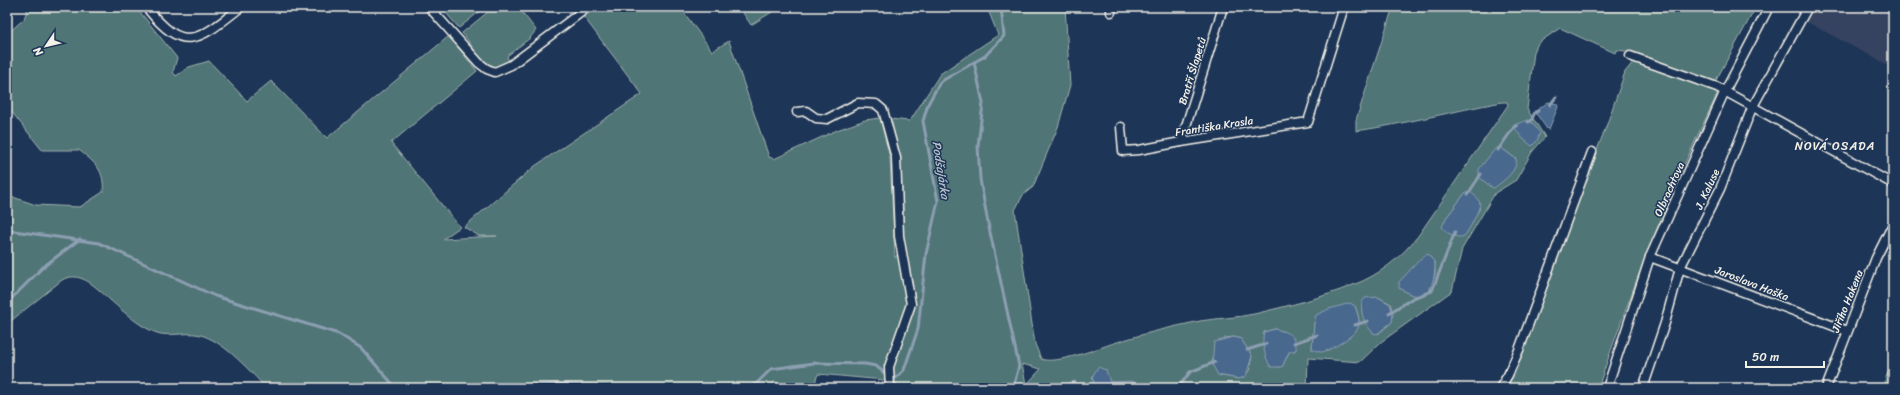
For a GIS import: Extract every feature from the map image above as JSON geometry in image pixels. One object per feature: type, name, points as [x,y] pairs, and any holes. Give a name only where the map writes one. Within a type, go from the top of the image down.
[{"type":"street","points":[[147,8],[168,32],[176,36],[194,38],[206,34],[241,7]]},
{"type":"street","points":[[429,7],[479,63],[487,69],[495,72],[511,65],[588,7]]},
{"type":"street","name":"Bratří Šlapetů","points":[[1181,142],[1223,7]]},
{"type":"street","name":"Františka Krasla","points":[[1121,127],[1123,151],[1139,150],[1308,122],[1344,7]]},
{"type":"street","name":"Olbrachtova","points":[[1607,388],[1650,257],[1724,92],[1770,7]]},
{"type":"street","name":"J. Kaluse","points":[[1643,388],[1665,323],[1680,268],[1720,189],[1752,108],[1808,7]]},
{"type":"street","points":[[1630,56],[1717,88],[1893,184]]},
{"type":"street","points":[[797,112],[806,111],[816,118],[827,118],[858,103],[876,104],[883,110],[896,158],[899,236],[911,304],[889,368],[890,388]]},
{"type":"street","points":[[1500,388],[1519,350],[1592,152]]},
{"type":"street","name":"Jiřího Hakena","points":[[1826,388],[1876,258],[1893,224]]},
{"type":"street","name":"Jaroslava Haška","points":[[1650,257],[1847,331]]},
{"type":"shaded area","points":[[1812,7],[1893,7],[1893,68],[1805,21]]},
{"type":"shaded area","points":[[1548,102],[1557,104],[1558,107],[1549,129],[1547,129],[1535,112]]},
{"type":"shaded area","points":[[1528,120],[1531,121],[1540,133],[1537,141],[1532,146],[1522,138],[1514,127],[1514,125]]},
{"type":"shaded area","points":[[1500,147],[1516,159],[1516,163],[1512,172],[1494,188],[1479,177],[1479,169],[1495,149]]},
{"type":"shaded area","points":[[1469,191],[1478,199],[1480,205],[1466,234],[1458,237],[1449,233],[1442,227],[1446,218],[1466,192]]},
{"type":"shaded area","points":[[1428,254],[1435,263],[1435,267],[1432,285],[1425,296],[1412,295],[1399,288],[1399,282],[1423,256]]},
{"type":"shaded area","points":[[1378,297],[1390,304],[1393,314],[1392,322],[1377,334],[1373,333],[1365,323],[1362,315],[1362,302],[1365,298]]},
{"type":"shaded area","points":[[1350,303],[1355,306],[1358,317],[1359,325],[1356,331],[1347,339],[1330,349],[1321,352],[1312,349],[1316,315],[1329,309]]},
{"type":"shaded area","points":[[1275,329],[1290,335],[1295,341],[1296,345],[1296,350],[1289,352],[1282,367],[1271,367],[1264,350],[1264,332]]},
{"type":"shaded area","points":[[1234,337],[1241,339],[1252,356],[1246,376],[1239,379],[1218,375],[1212,364],[1214,342]]},
{"type":"shaded area","points":[[1098,367],[1106,370],[1110,382],[1132,381],[1135,384],[1133,388],[1096,388],[1092,377]]},
{"type":"shaded area","points":[[1075,381],[1077,388],[1054,388]]},
{"type":"green space","points":[[28,7],[136,7],[177,58],[173,72],[176,76],[189,67],[209,61],[247,101],[271,81],[327,138],[449,36],[477,71],[391,143],[460,227],[443,239],[497,236],[479,236],[464,227],[535,166],[642,94],[583,16],[594,7],[680,7],[712,51],[729,41],[769,157],[774,159],[837,130],[865,120],[880,118],[890,158],[895,258],[902,239],[903,212],[899,161],[889,119],[910,121],[940,74],[998,35],[987,7],[1065,7],[1070,85],[1058,127],[1033,187],[1023,195],[1015,210],[1035,344],[1041,359],[1056,360],[1178,326],[1200,321],[1254,314],[1317,298],[1363,281],[1381,271],[1404,252],[1418,236],[1508,105],[1507,102],[1502,102],[1393,125],[1356,131],[1356,120],[1393,7],[1756,7],[1715,82],[1633,52],[1617,50],[1615,53],[1560,28],[1538,43],[1534,52],[1527,109],[1545,137],[1532,152],[1516,180],[1495,193],[1462,249],[1452,291],[1381,342],[1360,362],[1308,358],[1307,388],[1181,388],[1175,385],[1158,388],[1133,388],[1135,384],[1110,382],[1092,377],[1096,388],[1077,388],[1075,381],[1054,388],[888,388],[884,380],[818,374],[813,388],[774,382],[770,388],[266,388],[221,345],[199,335],[161,334],[153,332],[128,316],[87,281],[77,277],[62,280],[7,324],[7,195],[36,205],[80,207],[103,192],[101,172],[90,159],[79,150],[42,150],[7,106],[7,34],[24,19]],"holes":[[[1500,147],[1516,159],[1514,169],[1498,185]],[[1466,192],[1480,208],[1464,236],[1446,218]],[[1435,263],[1435,274],[1430,290],[1412,295],[1399,288]],[[1378,297],[1391,304],[1392,322],[1378,334]],[[1355,306],[1359,322],[1357,328],[1352,334],[1340,341],[1312,349],[1314,323]],[[1275,329],[1285,332],[1296,350],[1289,352],[1282,367],[1271,366],[1264,332]],[[1234,337],[1241,339],[1252,356],[1249,371],[1239,379],[1218,375],[1225,338]],[[1022,364],[1041,369],[1026,384]]]},
{"type":"green space","points":[[441,7],[485,7],[459,28]]},
{"type":"green space","points":[[494,7],[518,7],[536,30],[530,38],[507,56],[509,62],[498,67],[487,64],[462,33]]},
{"type":"green space","points":[[739,7],[780,7],[751,25]]},
{"type":"green space","points":[[1634,61],[1716,90],[1717,95],[1683,167],[1668,203],[1624,313],[1598,388],[1502,388],[1580,193],[1587,181],[1588,173],[1625,72]]},
{"type":"green space","points":[[1893,359],[1893,388],[1882,388]]},
{"type":"waterway","name":"Podšajárka","points":[[899,388],[893,381],[904,370],[918,329],[926,254],[938,201],[923,121],[928,104],[940,82],[985,56],[1004,36],[1001,7]]},
{"type":"waterway","points":[[974,62],[983,103],[978,146],[980,179],[1019,366],[1013,388]]},
{"type":"waterway","points":[[1550,105],[1556,97]]},
{"type":"waterway","points":[[1528,122],[1531,121],[1535,112],[1538,111]]},
{"type":"waterway","points":[[1498,150],[1514,127],[1517,126]]},
{"type":"waterway","points":[[1468,194],[1481,174]]},
{"type":"waterway","points":[[7,230],[99,243],[215,296],[339,334],[361,348],[396,388]]},
{"type":"waterway","points":[[1389,313],[1413,298],[1432,291],[1455,232]]},
{"type":"waterway","points":[[7,303],[43,267],[80,239]]},
{"type":"waterway","points":[[1355,325],[1368,321]]},
{"type":"waterway","points":[[1294,343],[1317,335]]},
{"type":"waterway","points":[[1247,350],[1266,344]]},
{"type":"waterway","points":[[1178,388],[1190,372],[1215,362]]},
{"type":"waterway","points":[[747,388],[757,383],[771,369],[814,363],[865,364],[876,366],[888,376]]},
{"type":"waterway","points":[[494,388],[559,384],[643,388]]},
{"type":"district","name":"NOVÁ OSADA","points":[[1835,146]]}]
